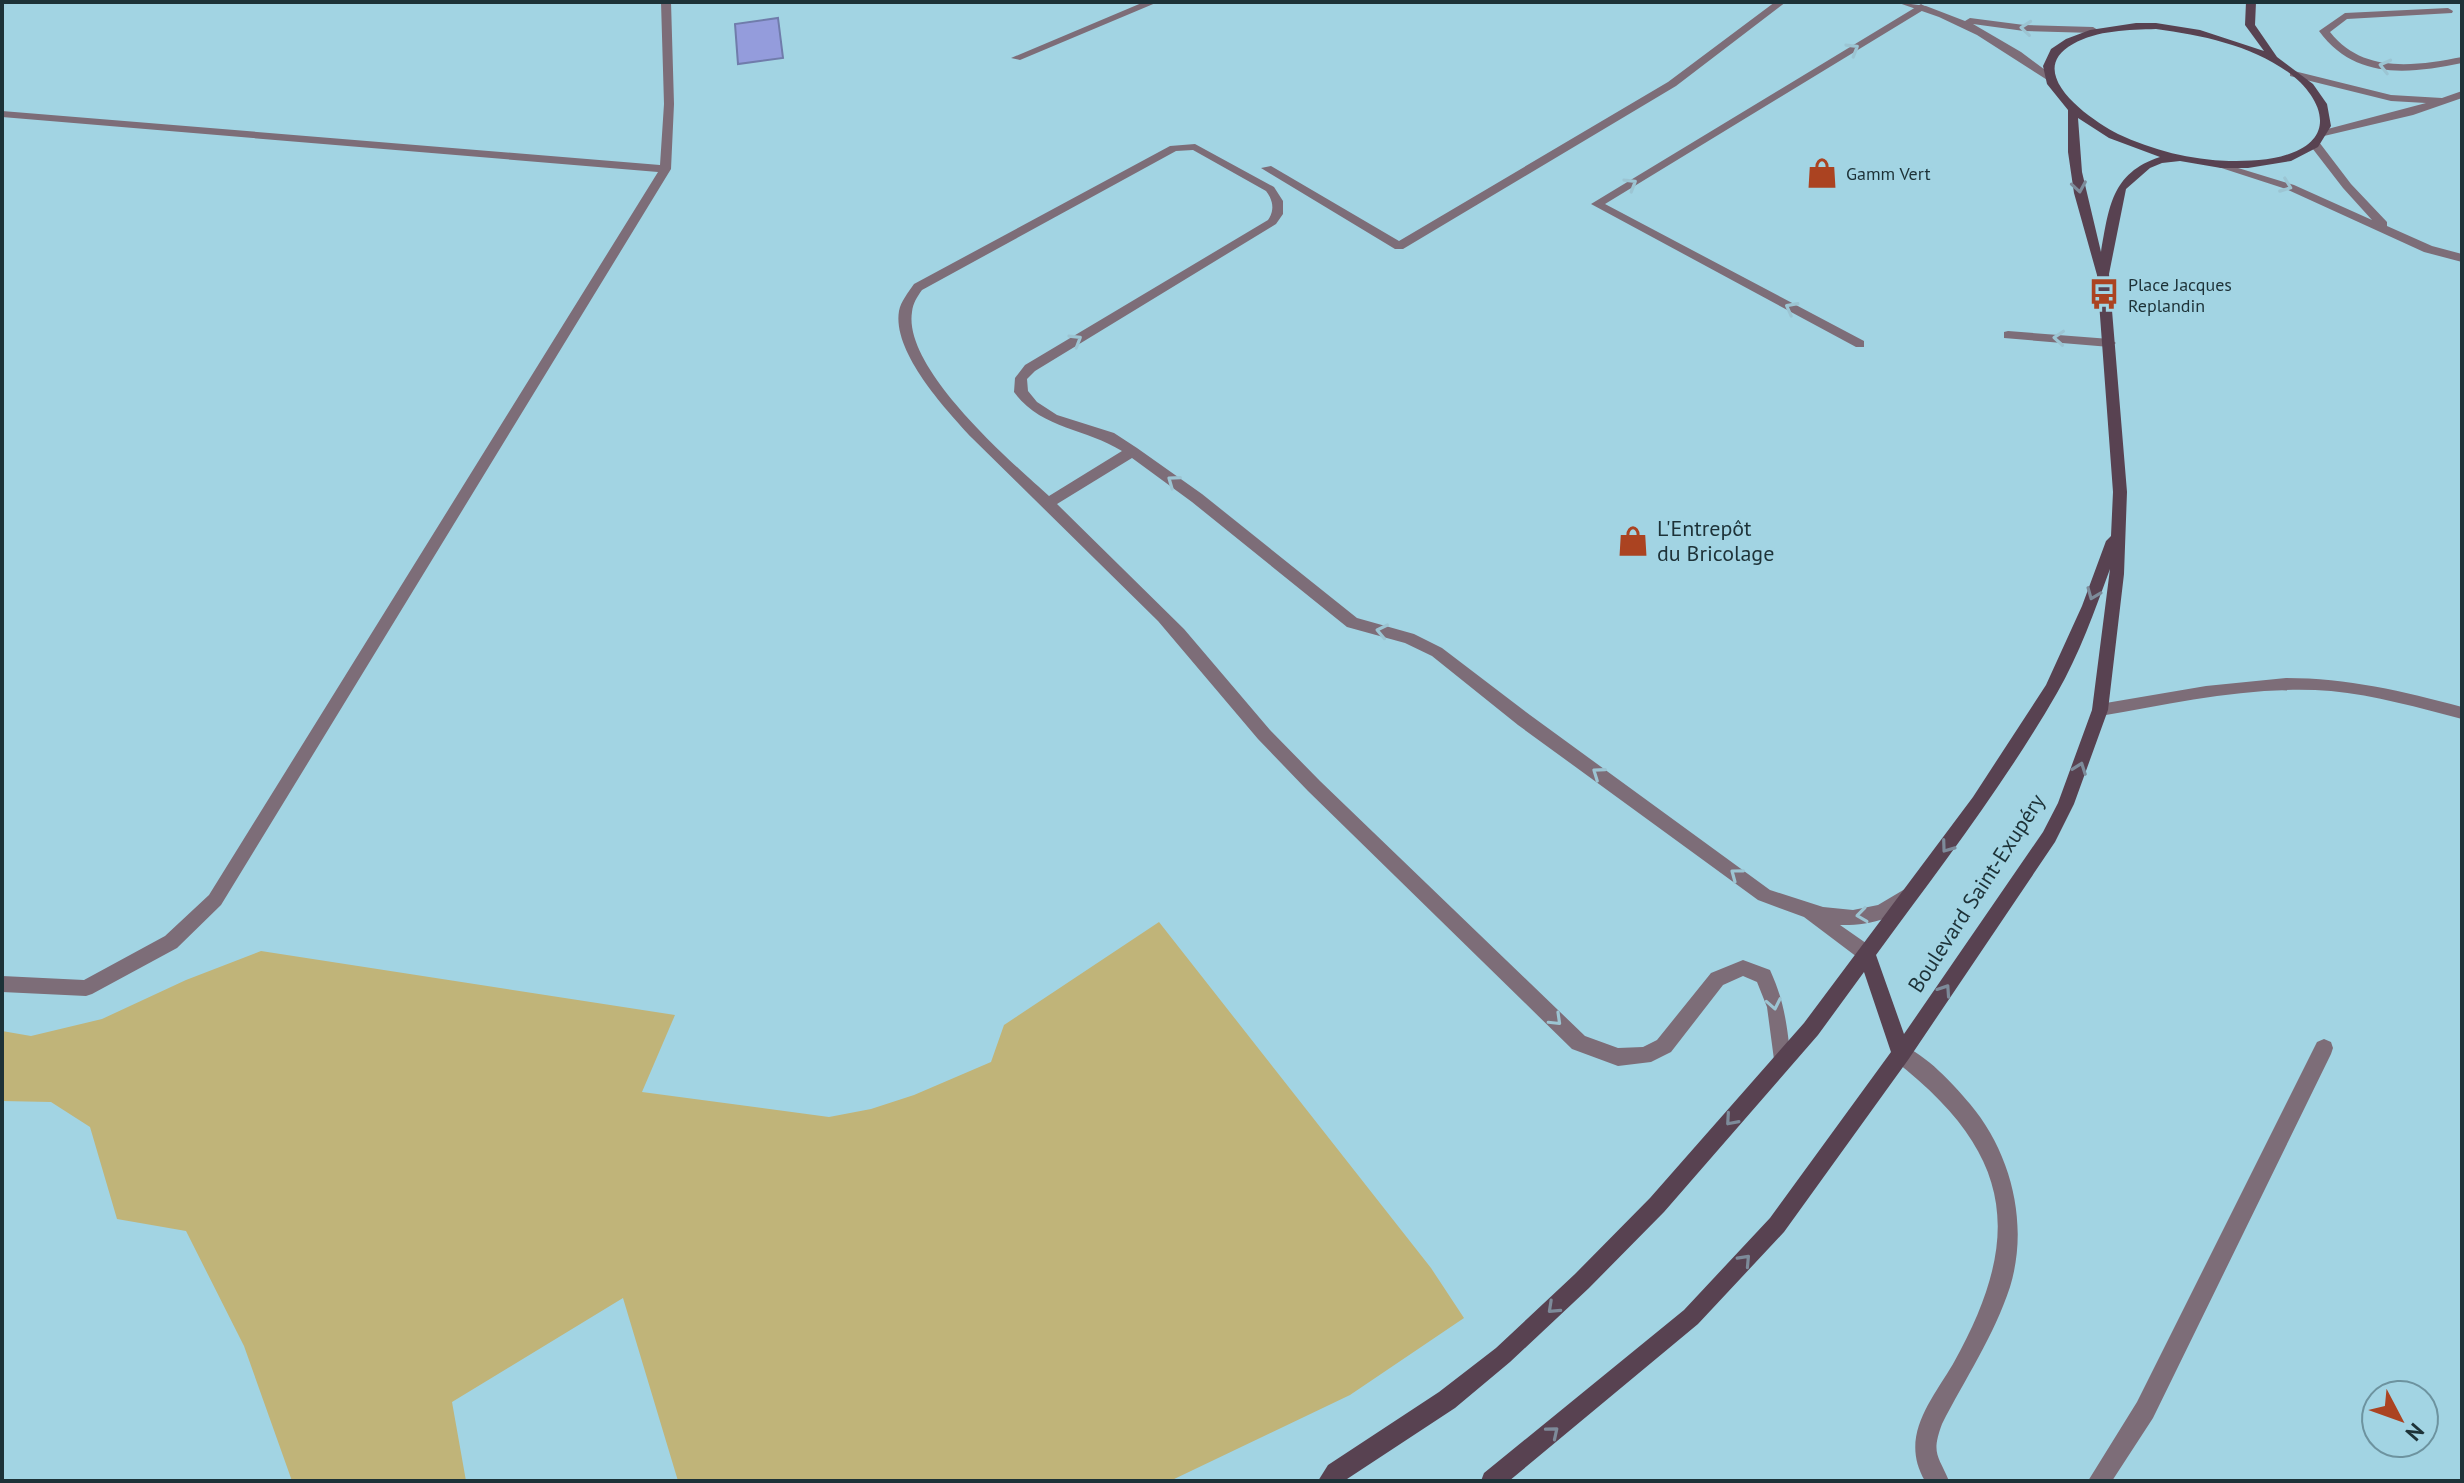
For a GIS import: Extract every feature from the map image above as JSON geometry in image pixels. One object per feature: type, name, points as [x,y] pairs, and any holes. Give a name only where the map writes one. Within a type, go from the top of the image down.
[{"type":"main road","points":[[2251,2],[2250,25],[2279,63]]},
{"type":"main road","points":[[2133,26],[2177,29],[2221,38],[2279,63],[2319,98],[2325,110],[2324,133],[2315,144],[2285,160],[2239,165],[2180,158],[2138,146],[2102,129],[2073,110],[2052,80],[2050,67],[2062,45],[2093,30],[2133,26]]},
{"type":"main road","points":[[2073,110],[2072,146],[2078,185],[2091,248],[2103,274]]},
{"type":"main road","name":"Boulevard Saint-Exupéry","points":[[1492,1481],[1691,1317],[1777,1225],[1901,1054],[2049,837],[2066,804],[2100,710],[2117,574],[2120,521],[2103,274],[2121,188],[2146,166],[2160,160],[2180,158]]},
{"type":"main road","points":[[1329,1481],[1336,1473],[1447,1400],[1503,1355],[1571,1292],[1657,1205],[1811,1029],[1979,802],[2052,688],[2089,606],[2120,521]]},
{"type":"main road","points":[[1867,954],[1901,1054]]},
{"type":"street","points":[[2,984],[86,988],[171,942],[215,900],[665,169],[669,104],[666,2]]},
{"type":"street","points":[[1016,58],[1153,2]]},
{"type":"street","points":[[1267,168],[1399,246],[1672,84],[1781,2]]},
{"type":"street","points":[[1901,2],[1960,20],[2024,28],[2093,30]]},
{"type":"street","points":[[1860,344],[1597,204],[1921,7]]},
{"type":"street","points":[[2448,11],[2345,16],[2324,31],[2333,47],[2360,60],[2401,70],[2462,60]]},
{"type":"street","points":[[1960,20],[2026,59],[2052,80]]},
{"type":"street","points":[[2294,74],[2391,98],[2444,101]]},
{"type":"street","points":[[2324,133],[2409,113],[2462,94]]},
{"type":"street","points":[[2,114],[665,169]]},
{"type":"street","points":[[2315,144],[2354,194],[2396,235]]},
{"type":"street","points":[[1782,1061],[1771,989],[1764,976],[1743,968],[1717,979],[1664,1046],[1644,1056],[1618,1057],[1579,1043],[1274,746],[1180,634],[1048,503],[993,454],[936,387],[905,330],[903,311],[906,301],[918,287],[1160,155],[1182,146],[1195,147],[1270,189],[1278,202],[1278,216],[1030,368],[1021,378],[1021,392],[1032,405],[1052,418],[1109,436],[1132,451],[1197,498],[1352,623],[1409,638],[1437,652],[1524,720],[1764,895],[1804,910],[1840,918],[1881,912],[1915,891]]},
{"type":"street","points":[[2212,163],[2290,187],[2428,249],[2462,258]]},
{"type":"street","points":[[2008,335],[2110,343]]},
{"type":"street","points":[[1048,503],[1132,451]]},
{"type":"street","points":[[2100,710],[2210,691],[2313,684],[2405,697],[2462,713]]},
{"type":"street","points":[[1804,910],[1867,954]]},
{"type":"street","points":[[2099,1481],[2153,1396],[2324,1048]]},
{"type":"street","points":[[1901,1054],[1937,1080],[1977,1128],[1995,1159],[2005,1188],[2007,1223],[2002,1279],[1963,1365],[1933,1419],[1925,1447],[1927,1465],[1938,1481]]},
{"type":"shaded area","points":[[1159,922],[1431,1268],[1464,1318],[1350,1395],[1170,1481],[678,1481],[623,1298],[452,1402],[466,1481],[292,1481],[244,1346],[186,1231],[117,1219],[90,1127],[51,1102],[2,1101],[2,1031],[31,1036],[102,1019],[186,980],[261,951],[675,1015],[642,1092],[829,1117],[871,1109],[914,1095],[991,1062],[1004,1025]]},
{"type":"water","points":[[778,18],[783,58],[738,64],[735,24]]},
{"type":"place","name":"Gamm Vert","points":[[1822,173]]},
{"type":"place","name":"Place Jacques Replandin","points":[[2104,294]]},
{"type":"place","name":"L'Entrepôt du Bricolage","points":[[1633,541]]}]
